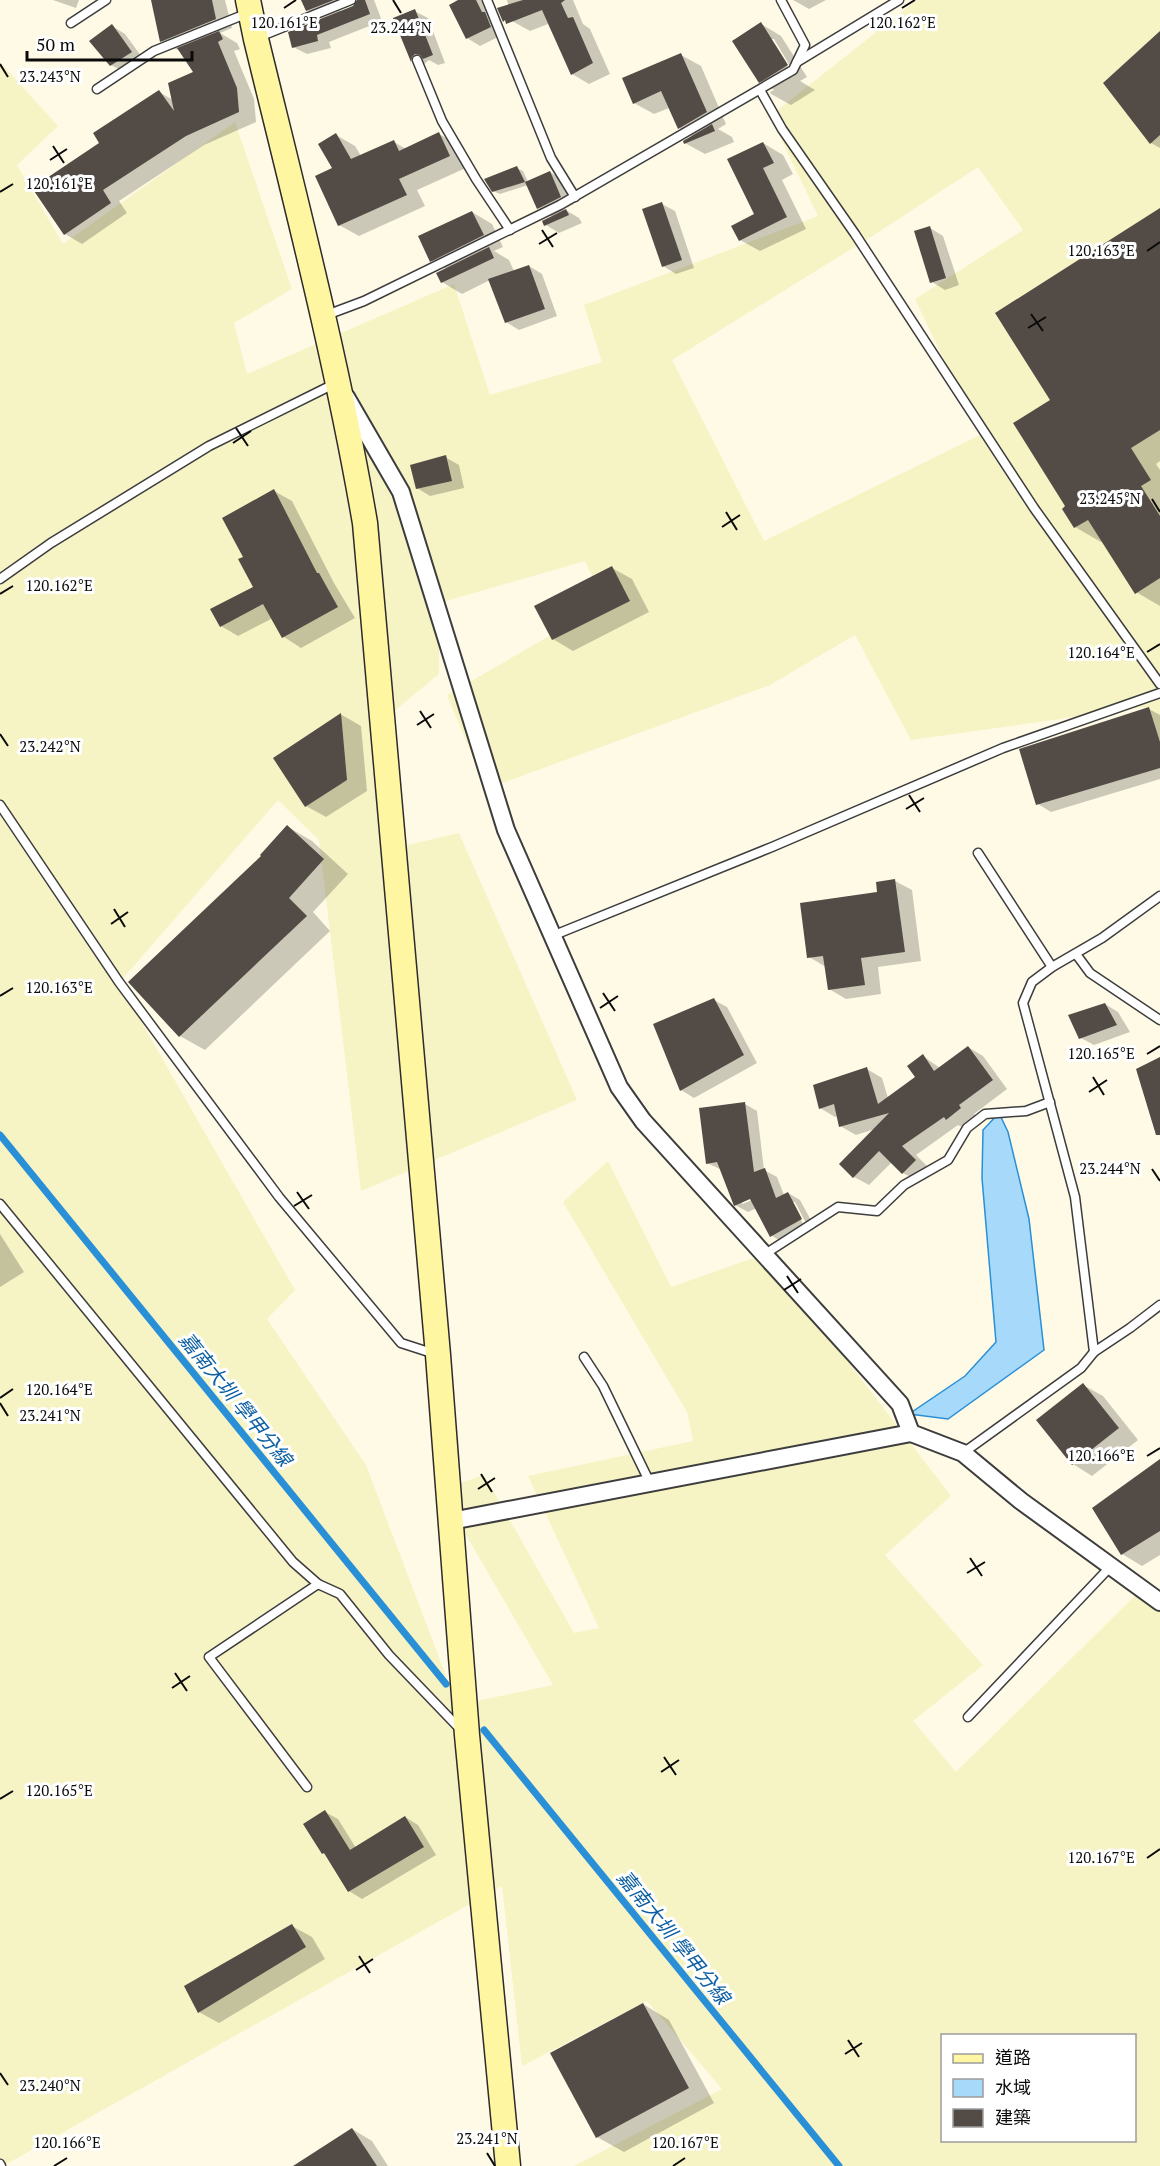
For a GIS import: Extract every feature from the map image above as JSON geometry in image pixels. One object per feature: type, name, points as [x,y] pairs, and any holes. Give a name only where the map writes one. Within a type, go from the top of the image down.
[{"type":"main road","points":[[250,6],[256,39],[324,316],[353,452],[365,523],[438,1355],[467,1736],[508,2166]]},
{"type":"street","points":[[337,382],[401,492],[506,830],[619,1087],[643,1121],[900,1404],[911,1433]]},
{"type":"street","points":[[451,1521],[911,1433],[963,1453],[1022,1501],[1160,1602]]},
{"type":"lane","points":[[71,23],[106,0]]},
{"type":"lane","points":[[256,39],[351,0]]},
{"type":"lane","points":[[488,0],[551,158],[575,197]]},
{"type":"lane","points":[[324,316],[364,301],[575,197],[793,70],[805,45],[781,0]]},
{"type":"lane","points":[[796,62],[899,0]]},
{"type":"lane","points":[[97,89],[154,51],[250,6]]},
{"type":"lane","points":[[417,60],[442,121],[476,179],[510,230]]},
{"type":"lane","points":[[760,90],[782,129],[855,234],[1034,508],[1160,684]]},
{"type":"lane","points":[[0,579],[51,543],[209,446],[337,382]]},
{"type":"lane","points":[[552,936],[772,847],[1003,748],[1160,693]]},
{"type":"lane","points":[[0,805],[119,982],[279,1197],[401,1343],[438,1355]]},
{"type":"lane","points":[[978,853],[1052,967]]},
{"type":"lane","points":[[1094,1352],[1075,1197],[1023,1003],[1032,982],[1052,967],[1102,938],[1160,896]]},
{"type":"lane","points":[[1076,954],[1090,973],[1160,1020]]},
{"type":"lane","points":[[765,1254],[838,1207],[877,1211],[904,1185],[948,1160],[967,1128],[985,1114],[1026,1111],[1050,1102]]},
{"type":"lane","points":[[0,1204],[293,1562],[318,1584],[340,1594],[389,1654],[467,1736]]},
{"type":"lane","points":[[963,1453],[1081,1368],[1094,1352],[1130,1329],[1160,1305]]},
{"type":"lane","points":[[584,1357],[603,1386],[650,1483]]},
{"type":"lane","points":[[968,1717],[1111,1566]]},
{"type":"lane","points":[[307,1787],[209,1657],[318,1584]]},
{"type":"shaded area","points":[[917,0],[1160,0],[1160,752],[1145,707],[911,740],[855,635],[770,685],[486,789],[447,695],[605,604],[585,561],[439,603],[439,674],[386,718],[403,846],[459,833],[577,1100],[361,1191],[319,840],[278,800],[119,983],[295,1290],[267,1319],[366,1465],[457,1705],[553,1685],[440,1490],[484,1475],[574,1633],[599,1628],[528,1476],[693,1441],[687,1412],[563,1202],[608,1161],[671,1287],[765,1254],[951,1496],[885,1555],[983,1665],[913,1721],[956,1772],[1144,1587],[1160,1596],[1160,2166],[574,2166],[722,2089],[647,2001],[522,2066],[502,1886],[3,2166],[0,2165],[0,62],[58,126],[17,165],[63,244],[235,122],[292,289],[234,323],[247,374],[454,284],[490,395],[602,362],[584,305],[818,216],[770,116]],"holes":[[[978,167],[1023,230],[915,299],[980,435],[764,541],[672,360],[874,235]]]},
{"type":"water","points":[[999,1113],[1008,1132],[1029,1219],[1044,1350],[948,1419],[909,1414],[965,1376],[996,1342],[982,1178],[983,1130]]},
{"type":"building","points":[[151,0],[212,0],[216,19],[160,42]]},
{"type":"building","points":[[301,0],[334,0],[306,11]]},
{"type":"building","points":[[357,0],[365,0],[370,14],[317,35],[318,41],[292,48],[288,32],[353,6]]},
{"type":"building","points":[[458,0],[476,0],[482,12],[485,12],[491,27],[466,39],[449,5]]},
{"type":"building","points":[[523,0],[565,0],[561,3],[568,18],[573,17],[593,63],[571,75],[542,10],[506,24],[505,20],[503,22],[497,8]]},
{"type":"building","points":[[415,9],[433,55],[423,59],[420,55],[415,54],[411,62],[393,18]]},
{"type":"building","points":[[761,22],[788,65],[759,83],[732,41]]},
{"type":"building","points":[[112,24],[132,52],[110,66],[89,41]]},
{"type":"building","points":[[219,31],[223,39],[218,42],[237,88],[239,112],[186,136],[103,190],[111,203],[64,235],[32,188],[99,143],[93,133],[159,90],[174,111],[168,83],[193,72],[177,48]]},
{"type":"building","points":[[1160,31],[1160,135],[1150,144],[1103,83]]},
{"type":"building","points":[[681,53],[707,112],[678,129],[661,91],[633,104],[622,78]]},
{"type":"building","points":[[712,124],[715,131],[684,144],[683,141]]},
{"type":"building","points":[[439,132],[450,156],[399,179],[407,195],[338,226],[315,176],[332,168],[318,144],[336,133],[351,159],[394,140],[399,151]]},
{"type":"building","points":[[763,142],[774,163],[763,168],[787,217],[739,241],[731,226],[754,214],[727,159]]},
{"type":"building","points":[[517,166],[525,182],[492,192],[484,179]]},
{"type":"building","points":[[550,171],[561,197],[537,209],[525,182]]},
{"type":"building","points":[[662,202],[682,260],[662,267],[642,209]]},
{"type":"building","points":[[1160,208],[1160,430],[1131,448],[1151,480],[1141,486],[1160,516],[1160,578],[1135,594],[1088,520],[1074,528],[1062,509],[1065,506],[1013,423],[1050,400],[995,313]]},
{"type":"building","points":[[566,209],[569,215],[544,226],[542,221]]},
{"type":"building","points":[[472,211],[484,235],[430,262],[418,236]]},
{"type":"building","points":[[930,226],[946,278],[930,283],[914,231]]},
{"type":"building","points":[[489,247],[494,258],[441,283],[436,273]]},
{"type":"building","points":[[529,265],[545,309],[505,323],[488,279]]},
{"type":"building","points":[[446,455],[452,481],[416,489],[410,465]]},
{"type":"building","points":[[274,489],[317,573],[338,607],[282,638],[263,604],[220,627],[210,609],[253,587],[238,559],[243,557],[222,518]]},
{"type":"building","points":[[612,566],[630,601],[552,640],[534,606]]},
{"type":"building","points":[[1149,707],[1160,742],[1160,768],[1036,805],[1019,749]]},
{"type":"building","points":[[341,713],[347,780],[305,807],[273,758]]},
{"type":"building","points":[[287,825],[324,859],[289,898],[307,916],[179,1037],[128,982],[261,856]]},
{"type":"building","points":[[895,879],[905,952],[861,958],[865,985],[828,990],[823,956],[807,958],[800,903],[877,892],[876,882]]},
{"type":"building","points":[[714,998],[744,1055],[680,1091],[653,1024]]},
{"type":"building","points":[[1105,1003],[1117,1025],[1079,1039],[1068,1015]]},
{"type":"building","points":[[968,1046],[993,1080],[959,1105],[961,1108],[946,1120],[944,1117],[902,1146],[916,1160],[902,1174],[879,1151],[853,1178],[839,1164],[889,1113],[839,1127],[834,1104],[819,1109],[813,1085],[867,1067],[878,1104],[915,1077],[907,1066],[923,1054],[934,1071]]},
{"type":"building","points":[[1160,1057],[1160,1135],[1156,1135],[1136,1069]]},
{"type":"building","points":[[745,1102],[754,1172],[765,1168],[776,1198],[788,1192],[802,1219],[770,1237],[750,1199],[734,1206],[717,1162],[706,1164],[699,1108]]},
{"type":"building","points":[[1083,1383],[1119,1428],[1072,1465],[1036,1420]]},
{"type":"building","points":[[1160,1459],[1160,1531],[1121,1555],[1092,1508]]},
{"type":"building","points":[[325,1810],[350,1850],[405,1816],[424,1847],[348,1892],[303,1824]]},
{"type":"building","points":[[292,1924],[306,1947],[198,2013],[184,1986]]},
{"type":"building","points":[[643,2003],[689,2088],[596,2138],[550,2053]]},
{"type":"building","points":[[352,2128],[377,2166],[293,2166]]},
{"type":"waterway","name":"嘉南大圳 學甲分線","points":[[0,1135],[446,1684]]},
{"type":"waterway","name":"嘉南大圳 學甲分線","points":[[484,1730],[839,2166]]}]
